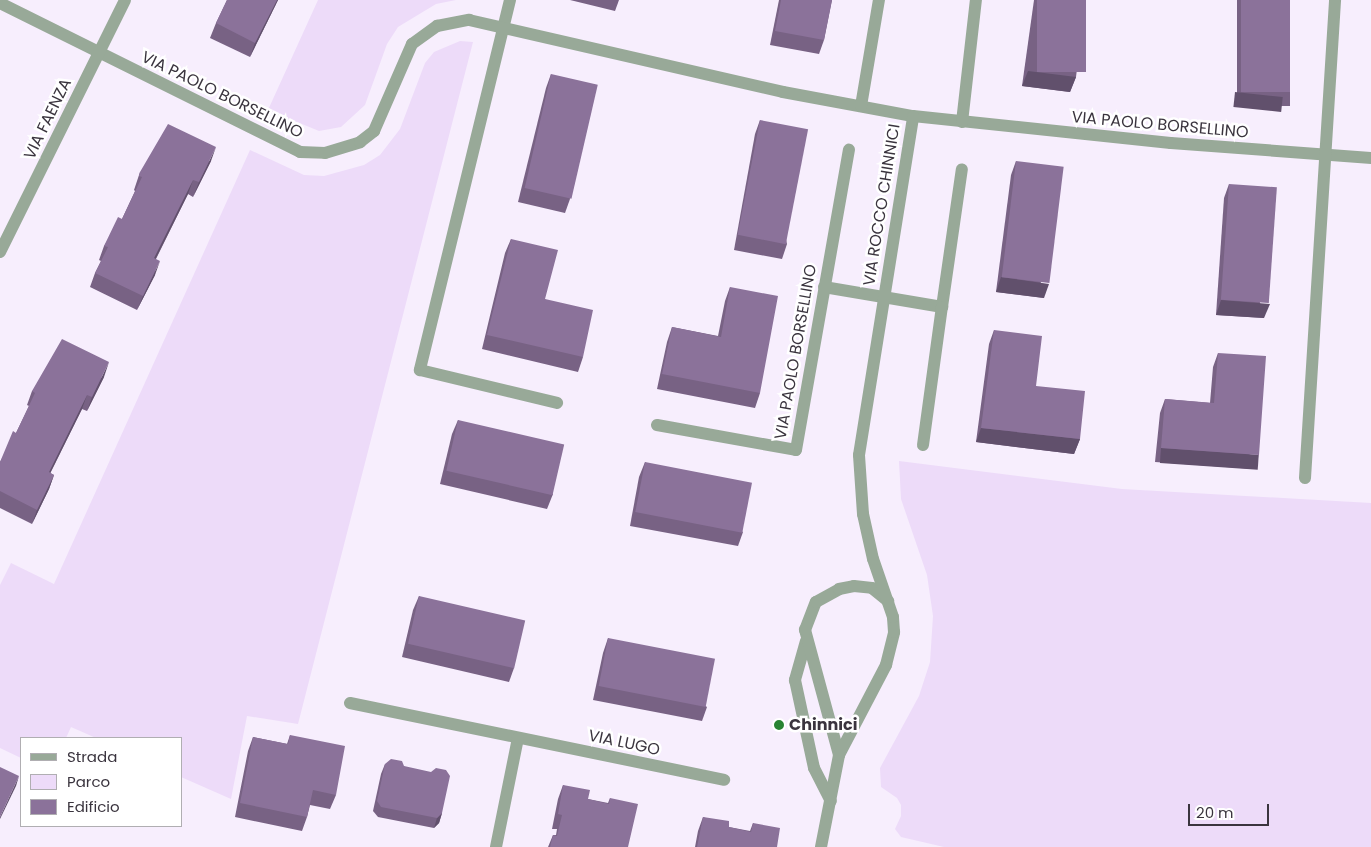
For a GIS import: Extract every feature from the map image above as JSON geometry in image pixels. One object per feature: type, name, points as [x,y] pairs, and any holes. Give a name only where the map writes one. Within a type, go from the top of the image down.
[{"type":"street","name":"VIA FAENZA","points":[[0,252],[125,0]]},
{"type":"street","points":[[510,0],[420,370],[557,403]]},
{"type":"street","points":[[861,106],[879,0]]},
{"type":"street","points":[[962,122],[976,0]]},
{"type":"street","points":[[1305,478],[1335,0]]},
{"type":"street","name":"VIA PAOLO BORSELLINO","points":[[0,3],[300,152],[324,154],[343,150],[374,131],[412,44],[424,33],[437,26],[462,20],[672,68],[913,116],[962,122],[1371,158]]},
{"type":"street","name":"VIA ROCCO CHINNICI","points":[[821,847],[839,755],[886,665],[894,632],[889,602],[873,559],[863,514],[859,455],[913,116]]},
{"type":"street","name":"VIA PAOLO BORSELLINO","points":[[657,425],[796,450],[849,150]]},
{"type":"street","points":[[923,445],[962,169]]},
{"type":"street","points":[[824,287],[883,298]]},
{"type":"street","name":"VIA ROCCO CHINNICI","points":[[883,298],[942,307]]},
{"type":"street","points":[[839,755],[806,641],[805,630],[816,602],[839,589],[854,586],[872,588],[889,602]]},
{"type":"street","points":[[806,641],[795,680],[814,768],[831,801]]},
{"type":"street","name":"VIA LUGO","points":[[350,703],[724,780]]},
{"type":"street","points":[[496,847],[518,738]]},
{"type":"green space","points":[[318,0],[456,0],[436,4],[398,27],[387,44],[365,105],[341,127],[319,131],[268,110]]},
{"type":"green space","points":[[460,41],[473,42],[298,724],[247,716],[231,799],[182,777],[182,737],[94,737],[71,727],[66,737],[20,737],[20,758],[0,748],[0,585],[11,563],[54,584],[250,150],[304,175],[324,176],[364,165],[380,155],[400,129],[425,63],[434,52]]},
{"type":"green space","points":[[899,461],[1122,489],[1371,503],[1371,847],[944,847],[901,837],[895,829],[901,816],[901,805],[897,798],[881,787],[880,768],[919,696],[930,662],[933,616],[927,575],[901,499]]},
{"type":"building","points":[[227,0],[277,0],[255,43],[216,23]]},
{"type":"building","points":[[781,0],[832,0],[824,40],[775,31]]},
{"type":"building","points":[[1037,0],[1086,0],[1086,72],[1037,72]]},
{"type":"building","points":[[1241,0],[1290,0],[1290,92],[1241,92]]},
{"type":"building","points":[[551,74],[598,85],[571,199],[525,188]]},
{"type":"building","points":[[760,120],[808,129],[786,244],[738,235]]},
{"type":"building","points":[[168,124],[216,147],[199,182],[193,180],[154,258],[160,261],[143,296],[95,273],[108,247],[104,246],[118,217],[122,219],[142,177],[139,176],[140,172]]},
{"type":"building","points":[[1016,161],[1064,167],[1049,283],[1002,277]]},
{"type":"building","points":[[1229,184],[1277,187],[1269,303],[1221,300]]},
{"type":"building","points":[[511,239],[558,250],[545,299],[593,310],[583,357],[487,335]]},
{"type":"building","points":[[730,287],[778,296],[760,393],[662,374],[672,327],[721,337]]},
{"type":"building","points":[[994,330],[1042,336],[1036,386],[1085,391],[1080,439],[981,428]]},
{"type":"building","points":[[62,339],[109,362],[92,397],[87,395],[49,472],[54,475],[37,510],[0,491],[0,462],[13,431],[16,433],[35,393],[32,391]]},
{"type":"building","points":[[1218,353],[1266,356],[1259,455],[1161,448],[1165,399],[1214,403]]},
{"type":"building","points":[[458,420],[564,445],[553,495],[446,471]]},
{"type":"building","points":[[645,462],[752,483],[742,533],[635,512]]},
{"type":"building","points":[[419,596],[525,621],[514,668],[408,644]]},
{"type":"building","points":[[608,638],[715,659],[706,707],[599,686]]},
{"type":"building","points":[[290,735],[345,746],[336,795],[313,790],[307,817],[240,803],[253,737],[288,744]]},
{"type":"building","points":[[391,759],[402,761],[404,766],[431,772],[436,768],[446,770],[450,776],[442,813],[437,818],[381,807],[377,801],[385,764]]},
{"type":"building","points":[[0,767],[19,776],[0,817]]},
{"type":"building","points":[[563,785],[590,790],[588,799],[609,804],[610,798],[638,804],[628,847],[550,847],[553,835],[557,836],[562,815],[558,814]]},
{"type":"building","points":[[703,817],[729,821],[729,827],[751,832],[753,823],[780,828],[777,847],[697,847]]},
{"type":"place","name":"Chinnici","points":[[779,725]]}]
